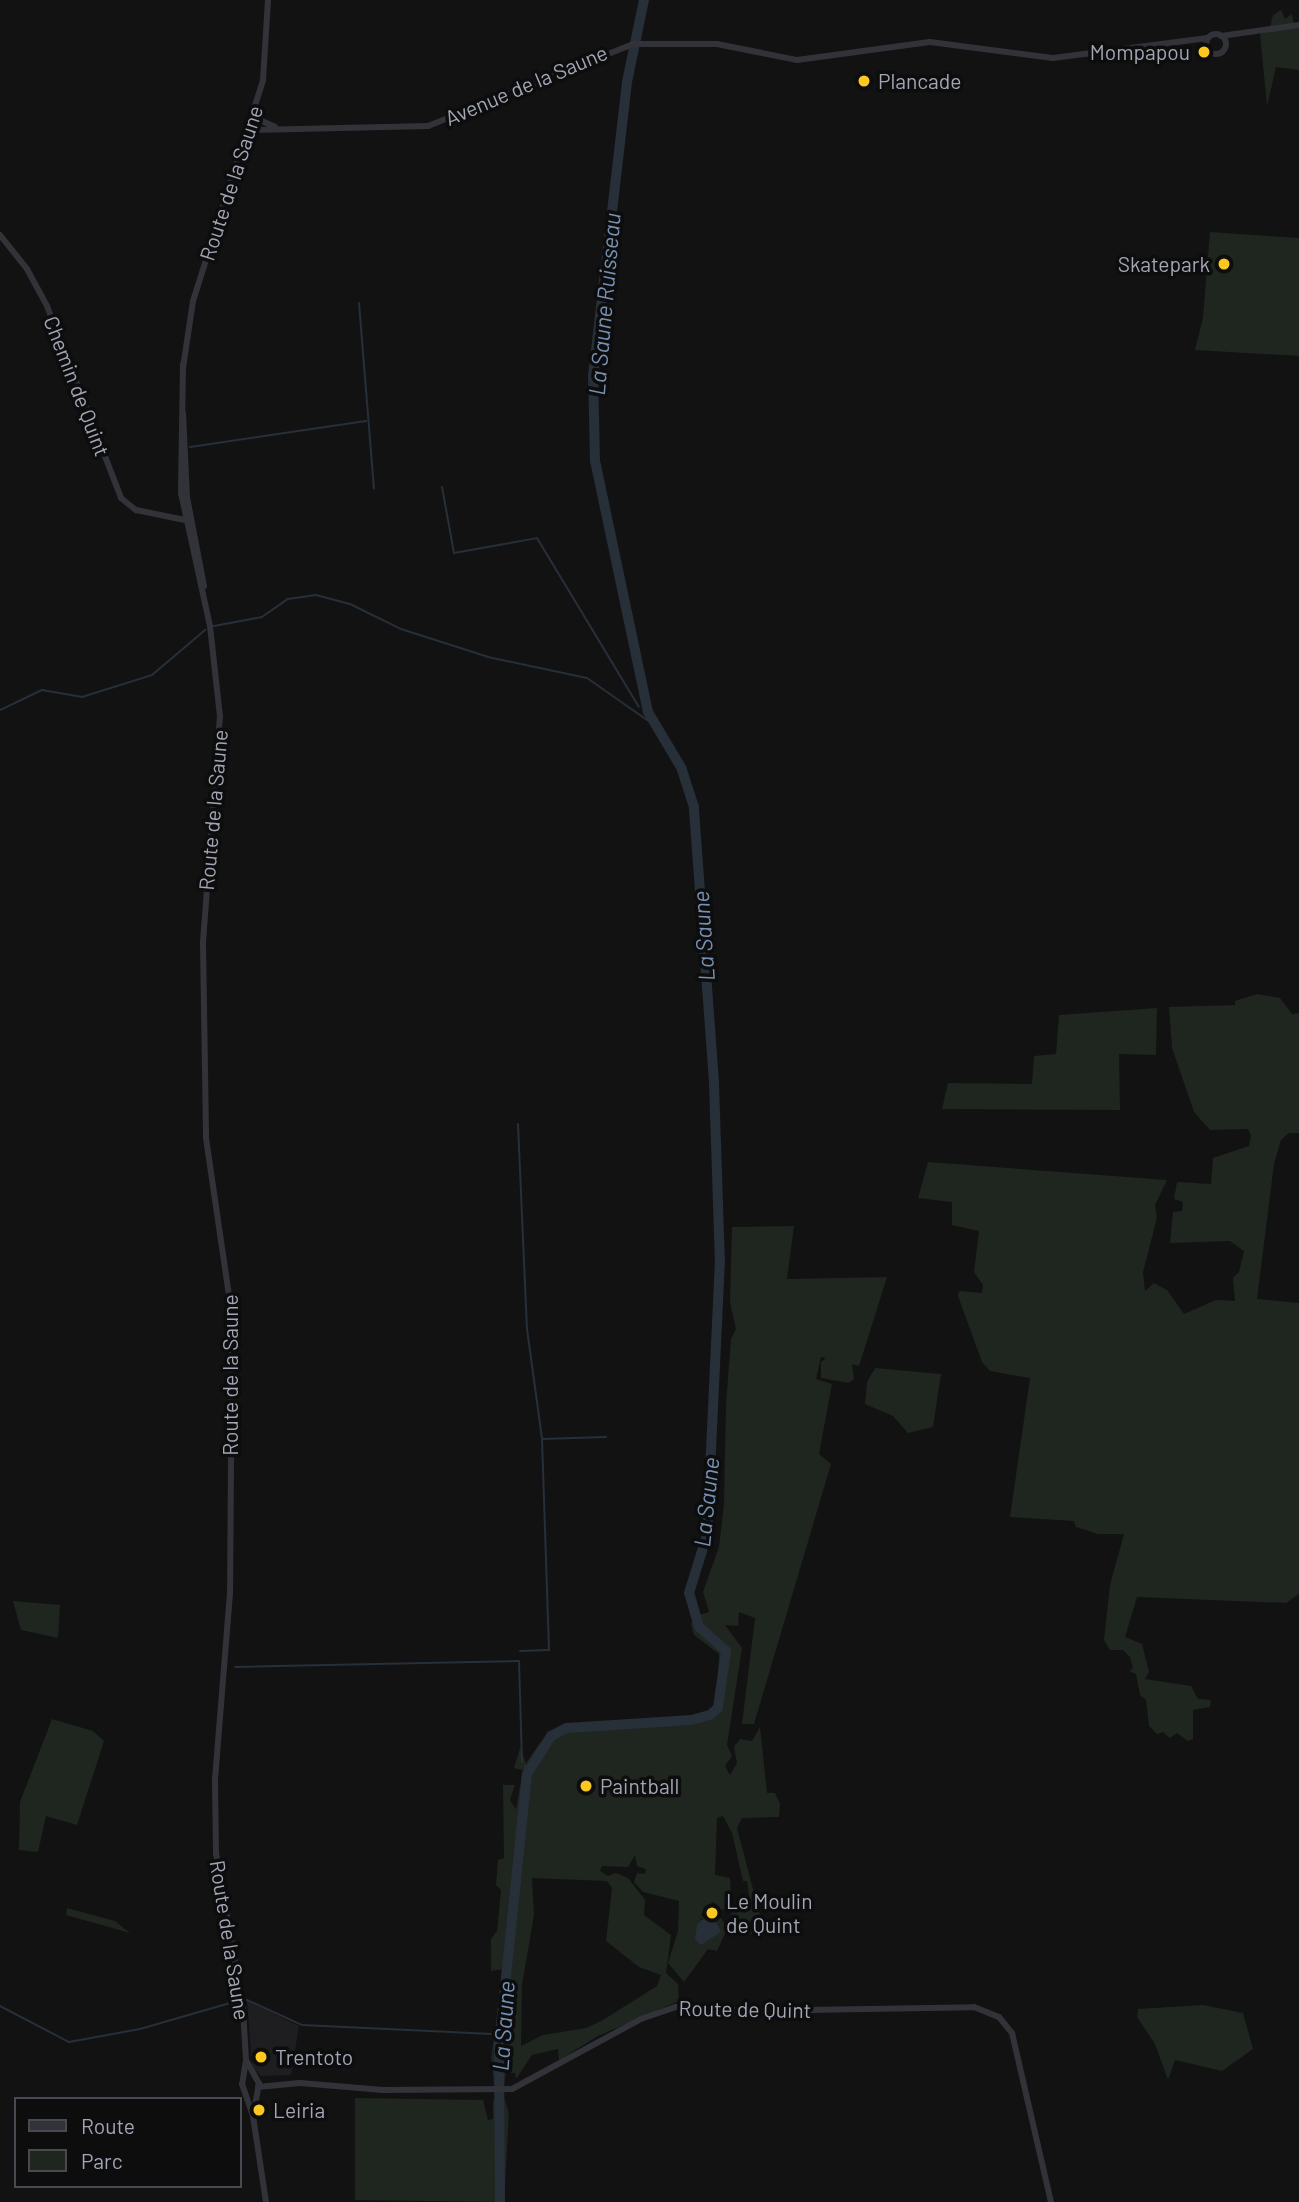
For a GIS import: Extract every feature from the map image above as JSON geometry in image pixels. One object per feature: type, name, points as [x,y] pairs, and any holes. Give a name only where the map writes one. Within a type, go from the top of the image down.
[{"type":"street","name":"Route de la Saune","points":[[183,510],[179,449],[184,364],[193,301],[253,117],[267,48],[268,0]]},
{"type":"street","points":[[1226,46],[1222,36],[1299,25]]},
{"type":"street","points":[[1208,38],[1207,48],[1217,54],[1243,34]]},
{"type":"street","name":"Avenue de la Saune","points":[[249,130],[421,127],[623,46],[642,44],[717,44],[797,60],[918,42],[1053,58],[1222,36]]},
{"type":"street","name":"Avenue de la Saune","points":[[1188,42],[1207,48]]},
{"type":"street","name":"Avenue de la Saune","points":[[253,117],[280,129]]},
{"type":"street","name":"Chemin de Quint","points":[[0,235],[41,293],[118,492],[136,510],[188,517]]},
{"type":"street","name":"Route de la Saune","points":[[184,364],[184,459],[188,517],[206,606],[220,726],[204,925],[205,1126],[230,1286],[232,1340],[230,1593],[215,1819],[217,1878],[241,1991],[246,2060],[245,2090]]},
{"type":"street","points":[[167,516],[183,510],[188,517]]},
{"type":"street","name":"Route de Quint","points":[[245,2090],[274,2084],[507,2090],[641,2019],[672,2007],[979,2008],[999,2017],[1013,2038],[1051,2202]]},
{"type":"street","name":"Route de la Saune","points":[[246,2060],[256,2077]]},
{"type":"street","points":[[244,2078],[256,2077],[253,2116]]},
{"type":"street","name":"Route de Quint","points":[[256,2077],[274,2084]]},
{"type":"street","points":[[245,2090],[253,2116],[266,2202]]},
{"type":"shaded area","points":[[705,1917],[717,1923],[721,1932],[701,1945],[695,1939],[697,1925]]},
{"type":"shaded area","points":[[247,2001],[299,2026],[291,2075],[261,2076],[252,2066]]},
{"type":"green space","points":[[1281,10],[1285,19],[1292,14],[1294,24],[1299,25],[1299,70],[1276,67],[1267,106],[1260,34],[1269,31],[1273,15]]},
{"type":"green space","points":[[1210,232],[1299,238],[1299,356],[1195,350],[1203,318]]},
{"type":"green space","points":[[1257,994],[1280,998],[1292,1014],[1299,1013],[1299,1133],[1289,1133],[1281,1140],[1274,1164],[1257,1299],[1299,1303],[1299,1594],[1286,1603],[1137,1597],[1125,1637],[1142,1644],[1149,1672],[1145,1679],[1191,1686],[1198,1699],[1211,1700],[1210,1707],[1193,1710],[1193,1739],[1188,1741],[1177,1733],[1170,1738],[1163,1732],[1157,1734],[1149,1726],[1146,1700],[1140,1695],[1136,1674],[1129,1671],[1133,1668],[1130,1657],[1123,1650],[1110,1650],[1104,1640],[1110,1585],[1124,1534],[1098,1534],[1076,1527],[1074,1521],[1010,1517],[1030,1378],[990,1371],[982,1362],[958,1296],[959,1291],[982,1293],[983,1285],[974,1272],[979,1231],[952,1225],[952,1202],[918,1198],[928,1162],[1167,1180],[1155,1205],[1157,1218],[1143,1272],[1145,1291],[1154,1283],[1167,1290],[1184,1314],[1216,1300],[1235,1301],[1233,1278],[1239,1272],[1244,1251],[1230,1241],[1170,1243],[1173,1212],[1182,1211],[1183,1202],[1174,1199],[1177,1182],[1211,1184],[1213,1158],[1249,1146],[1251,1136],[1248,1129],[1210,1130],[1194,1112],[1172,1048],[1169,1007],[1235,1005],[1235,1001]]},
{"type":"green space","points":[[1157,1008],[1156,1055],[1119,1054],[1120,1110],[942,1109],[948,1083],[1032,1084],[1034,1056],[1056,1054],[1059,1015]]},
{"type":"green space","points":[[794,1226],[787,1279],[887,1277],[859,1366],[852,1364],[854,1379],[849,1383],[821,1378],[821,1362],[826,1358],[821,1357],[816,1379],[832,1384],[819,1454],[831,1464],[754,1724],[742,1724],[755,1618],[739,1612],[738,1626],[725,1625],[742,1648],[727,1745],[732,1756],[725,1766],[730,1775],[737,1763],[734,1747],[740,1739],[752,1741],[760,1727],[767,1793],[775,1793],[780,1804],[779,1817],[742,1818],[737,1828],[763,1927],[755,1934],[728,1933],[730,1928],[751,1929],[740,1923],[743,1918],[734,1922],[731,1918],[732,1912],[751,1910],[747,1881],[743,1881],[732,1833],[723,1816],[717,1818],[715,1875],[730,1878],[732,1908],[721,1910],[714,1902],[704,1908],[701,1916],[705,1917],[700,1920],[720,1926],[710,1918],[721,1918],[727,1929],[717,1951],[708,1949],[684,1982],[668,1963],[678,1931],[679,1901],[643,1892],[634,1882],[637,1873],[645,1874],[646,1869],[637,1866],[635,1855],[628,1867],[602,1866],[600,1871],[608,1876],[616,1873],[628,1878],[645,1900],[644,1915],[671,1935],[666,1973],[678,1984],[679,2001],[598,2036],[559,2060],[558,2049],[532,2055],[516,2079],[515,2073],[506,2073],[504,2086],[494,2084],[491,2057],[504,1969],[491,1971],[491,1939],[497,1931],[501,1890],[496,1885],[498,1860],[504,1858],[503,1785],[515,1785],[510,1800],[516,1809],[523,1770],[514,1768],[520,1748],[526,1763],[540,1743],[558,1729],[571,1724],[696,1716],[712,1710],[717,1701],[719,1654],[694,1635],[691,1624],[699,1615],[709,1612],[703,1592],[719,1547],[724,1504],[726,1404],[731,1339],[736,1329],[730,1302],[732,1227]],"holes":[[[532,1878],[607,1881],[612,1888],[606,1941],[639,1967],[661,1975],[657,1986],[586,2028],[543,2035],[521,2046],[522,1985],[534,1915]]]},
{"type":"green space","points":[[875,1368],[941,1374],[933,1427],[908,1433],[893,1416],[865,1404],[867,1382]]},
{"type":"green space","points":[[13,1601],[60,1605],[58,1638],[21,1630]]},
{"type":"green space","points":[[52,1719],[93,1731],[104,1741],[77,1825],[46,1816],[38,1852],[19,1850],[20,1802]]},
{"type":"green space","points":[[67,1908],[115,1921],[130,1933],[66,1915]]},
{"type":"green space","points":[[1203,2005],[1243,2013],[1253,2049],[1222,2071],[1175,2060],[1168,2080],[1155,2044],[1137,2017],[1138,2009]]},
{"type":"green space","points":[[503,2094],[509,2113],[504,2202],[355,2200],[355,2098],[483,2100],[488,2120],[493,2119],[493,2101]]},
{"type":"waterway","name":"La Saune","points":[[500,2202],[499,2045],[527,1774],[551,1736],[567,1728],[692,1720],[710,1715],[718,1708],[726,1651],[699,1627],[689,1593],[707,1535],[720,1264],[714,1082],[694,807],[682,769],[648,712],[595,461],[593,376],[627,82],[644,0]]},
{"type":"waterway","points":[[359,303],[374,488]]},
{"type":"waterway","points":[[190,447],[366,421]]},
{"type":"waterway","points":[[442,487],[454,553],[537,538],[639,707]]},
{"type":"waterway","points":[[214,626],[262,617],[288,599],[316,595],[350,604],[401,629],[488,657],[587,678],[657,727]]},
{"type":"waterway","points":[[0,710],[42,690],[82,697],[152,675],[205,630]]},
{"type":"waterway","points":[[518,1124],[527,1329],[542,1439],[549,1650],[520,1651]]},
{"type":"waterway","points":[[542,1439],[606,1437]]},
{"type":"waterway","points":[[519,1661],[522,1762]]},
{"type":"waterway","points":[[235,1667],[519,1661]]},
{"type":"waterway","name":"La Saune","points":[[525,1766],[528,1771]]},
{"type":"waterway","points":[[247,2000],[302,2025],[492,2034]]},
{"type":"waterway","points":[[0,2006],[69,2042],[140,2029],[237,2001]]},
{"type":"place","name":"Mompapou","points":[[1204,52]]},
{"type":"place","name":"Plancade","points":[[864,81]]},
{"type":"place","name":"Skatepark","points":[[1224,264]]},
{"type":"place","name":"Paintball","points":[[586,1786]]},
{"type":"place","name":"Le Moulin de Quint","points":[[712,1913]]},
{"type":"place","name":"Trentoto","points":[[261,2057]]},
{"type":"place","name":"Leiria","points":[[259,2110]]},
{"type":"water label","name":"La Saune Ruisseau","points":[[604,304]]}]
